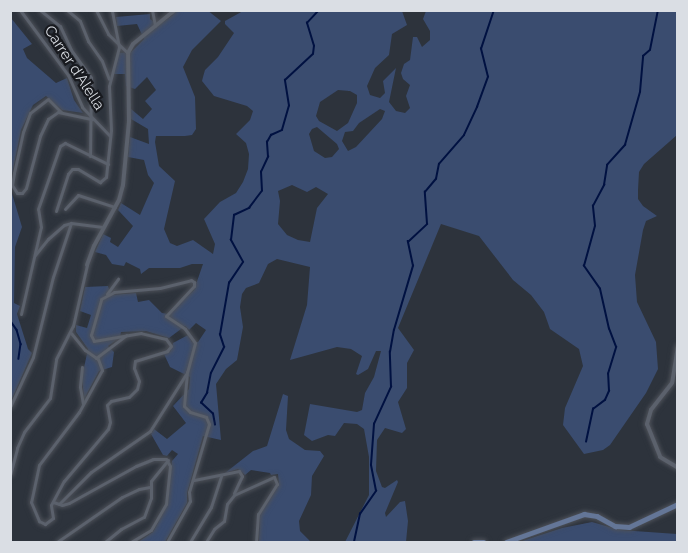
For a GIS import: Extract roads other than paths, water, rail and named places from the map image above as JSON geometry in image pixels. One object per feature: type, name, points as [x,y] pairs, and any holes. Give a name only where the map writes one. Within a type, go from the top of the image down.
[{"type":"main road","points":[[506,543],[580,515],[597,516],[620,527],[640,523],[678,506]]},
{"type":"main road","points":[[474,543],[484,543]]},
{"type":"street","name":"Carrer d'Alella","points":[[21,10],[68,75],[77,100],[110,136]]},
{"type":"street","points":[[40,10],[60,26],[71,50],[87,70],[91,82],[90,156]]},
{"type":"street","points":[[68,10],[79,18],[88,41],[102,61],[110,80]]},
{"type":"street","points":[[96,10],[107,32],[119,47],[128,53]]},
{"type":"street","points":[[56,211],[69,172],[78,169],[101,182],[106,177],[110,136],[110,80],[119,47],[112,10]]},
{"type":"street","points":[[152,10],[155,26]]},
{"type":"street","points":[[10,475],[12,459],[24,432],[50,398],[56,359],[71,333],[87,265],[123,185],[129,121],[128,53],[133,44],[175,10]]},
{"type":"street","points":[[61,112],[46,121],[26,188],[22,193],[17,193],[12,185],[22,132],[30,113],[48,99],[61,112],[92,119]]},
{"type":"street","points":[[21,314],[40,227],[38,209],[60,146],[65,143],[108,164]]},
{"type":"street","points":[[65,209],[78,195],[115,207]]},
{"type":"street","points":[[33,258],[48,239],[64,225],[71,223],[104,227]]},
{"type":"street","points":[[10,408],[33,357],[55,268],[71,223]]},
{"type":"street","points":[[71,333],[102,367],[83,404],[36,472],[31,502],[42,523],[47,524],[53,519],[52,503],[64,482],[108,429],[110,422],[107,405],[111,401],[129,397],[137,389],[139,381],[135,361],[167,351],[171,346],[168,340],[162,338],[128,334],[98,342],[92,339],[101,299],[118,279]]},
{"type":"street","points":[[107,294],[160,288],[193,280],[194,286],[166,314],[168,320],[185,329],[195,342],[187,373],[184,406],[209,420],[189,493],[190,501],[166,543]]},
{"type":"street","points":[[96,358],[128,334]]},
{"type":"street","points":[[678,346],[672,383],[651,410],[647,424],[660,457],[678,468]]},
{"type":"street","points":[[82,367],[80,387],[83,404]]},
{"type":"street","points":[[59,505],[62,499],[91,471],[150,432],[187,373]]},
{"type":"street","points":[[52,503],[59,505],[93,492],[148,461],[168,460]]},
{"type":"street","points":[[105,543],[121,529],[144,517],[151,498],[150,487],[153,477],[168,460]]},
{"type":"street","points":[[131,543],[152,530],[166,504],[168,460]]},
{"type":"street","points":[[194,480],[237,471],[242,474],[234,495],[227,504],[224,521],[213,529],[206,543]]},
{"type":"street","points":[[190,543],[212,507],[221,476]]},
{"type":"street","points":[[234,495],[274,477],[277,479],[276,487],[258,514],[256,543]]},
{"type":"street","points":[[57,542],[122,497],[139,489],[150,487]]},
{"type":"waterway","points":[[215,425],[213,414],[201,403],[207,393],[211,373],[224,347],[220,335],[229,283],[243,262],[231,240],[234,215],[249,208],[262,191],[261,172],[268,157],[267,142],[271,135],[282,130],[289,106],[285,80],[313,54],[314,46],[307,23],[319,10]]},
{"type":"waterway","points":[[354,542],[360,514],[376,491],[371,465],[374,424],[391,387],[390,352],[394,330],[413,266],[408,242],[427,224],[425,192],[436,179],[439,164],[464,135],[477,107],[488,77],[481,49],[494,10]]},
{"type":"waterway","points":[[586,442],[593,409],[605,400],[609,391],[608,374],[616,347],[609,329],[600,289],[584,266],[595,226],[593,206],[604,185],[607,165],[625,145],[640,92],[643,56],[650,50],[658,10]]},
{"type":"waterway","points":[[10,320],[17,330],[21,344],[19,359]]}]
